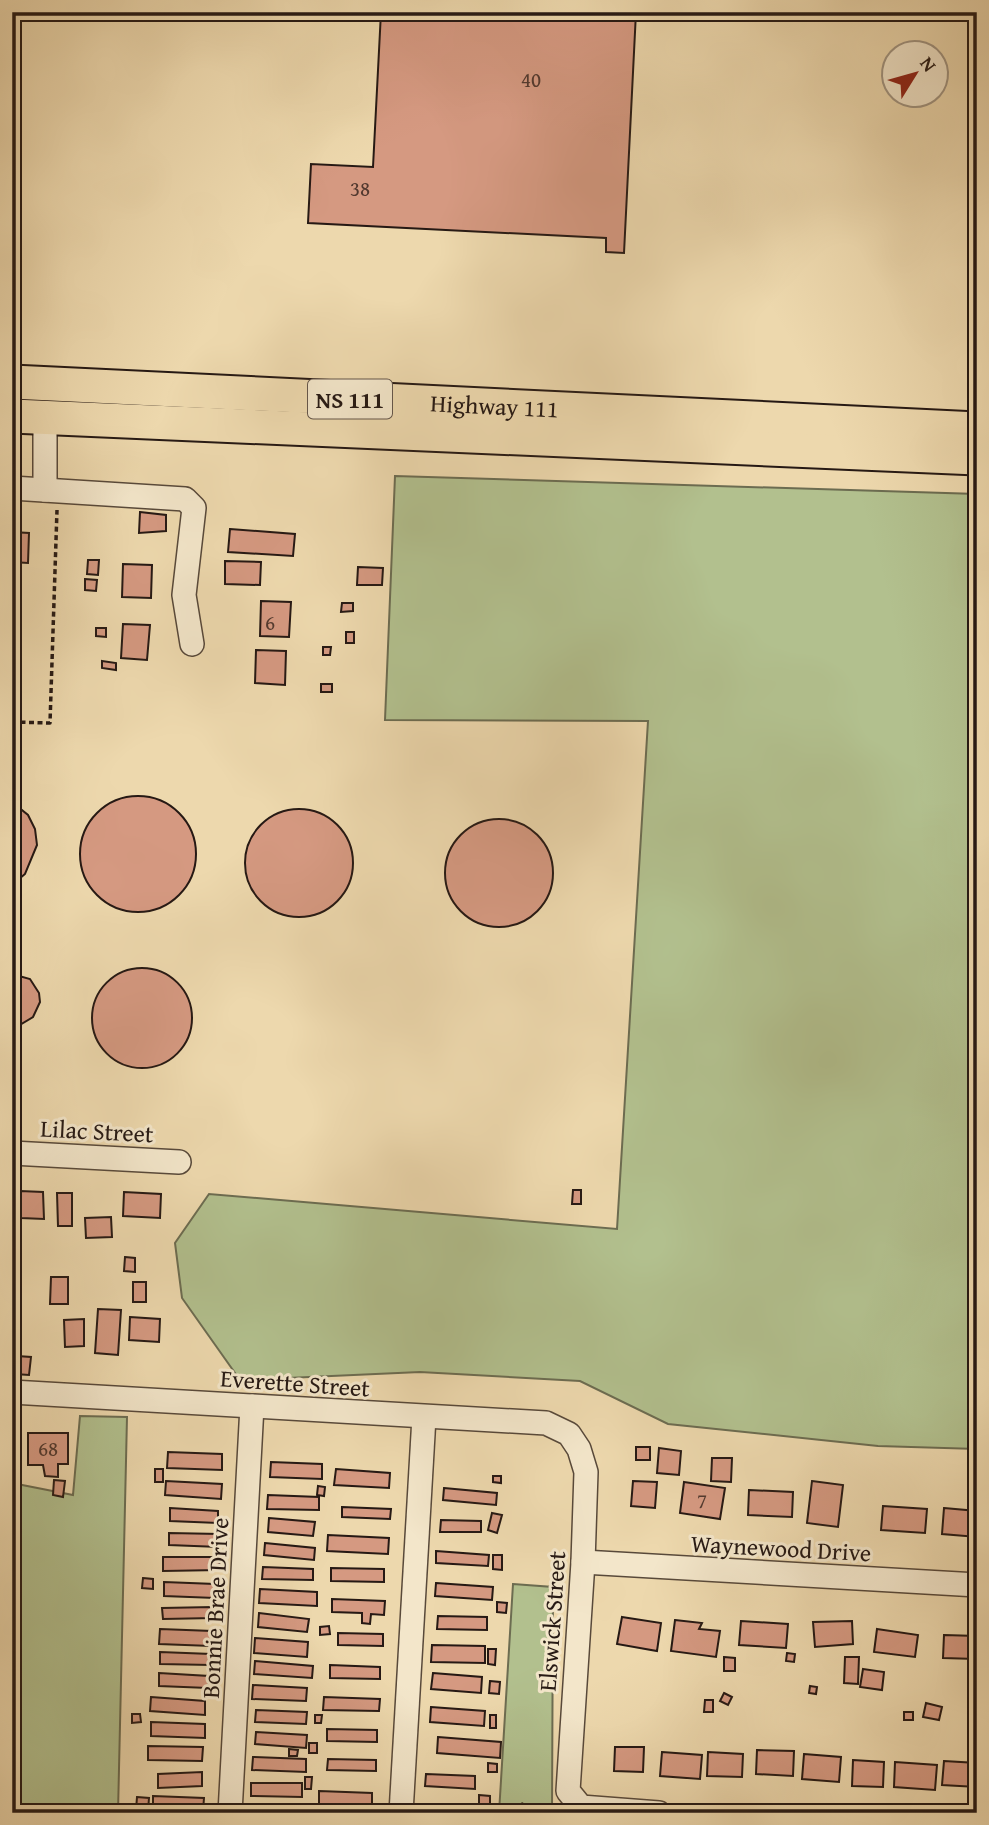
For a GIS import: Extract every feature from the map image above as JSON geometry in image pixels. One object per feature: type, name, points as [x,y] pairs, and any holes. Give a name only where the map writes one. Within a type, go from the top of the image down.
[{"type":"highway","name":"Highway 111","points":[[12,382],[977,429]]},
{"type":"highway","points":[[688,415],[728,407],[796,413],[977,408]]},
{"type":"highway","name":"Highway 111","points":[[28,417],[977,458]]},
{"type":"highway","points":[[474,436],[555,446],[977,475]]},
{"type":"street","points":[[28,417],[51,490]]},
{"type":"street","points":[[12,488],[186,499],[194,508],[184,595],[192,645]]},
{"type":"street","name":"Lilac Street","points":[[12,1153],[179,1162]]},
{"type":"street","name":"Everette Street","points":[[12,1392],[546,1423],[561,1428],[570,1437]]},
{"type":"street","name":"Bonnie Brae Drive","points":[[230,1813],[252,1406]]},
{"type":"street","points":[[401,1813],[424,1417]]},
{"type":"street","name":"Elswick Street","points":[[570,1437],[579,1449],[586,1472],[568,1791],[581,1807],[659,1813]]},
{"type":"street","name":"Waynewood Drive","points":[[583,1562],[977,1585]]},
{"type":"path","points":[[12,722],[50,723],[51,490]]},
{"type":"path","points":[[509,1813],[512,1807],[522,1804],[530,1813]]},
{"type":"green space","points":[[395,476],[977,494],[977,1449],[878,1446],[668,1424],[580,1381],[420,1372],[240,1380],[182,1298],[175,1243],[209,1194],[617,1229],[648,721],[385,720]]},
{"type":"green space","points":[[80,1416],[127,1417],[118,1813],[12,1813],[12,1483],[73,1495]]},
{"type":"green space","points":[[513,1584],[553,1587],[552,1813],[499,1813]]},
{"type":"building","points":[[381,12],[636,12],[624,253],[606,252],[606,238],[308,223],[311,164],[373,167]]},
{"type":"building","points":[[140,512],[166,515],[166,531],[139,533]]},
{"type":"building","points":[[230,529],[295,534],[293,556],[228,552]]},
{"type":"building","points":[[12,532],[29,533],[28,563],[12,562]]},
{"type":"building","points":[[88,560],[99,560],[98,575],[87,574]]},
{"type":"building","points":[[225,561],[261,562],[260,585],[225,584]]},
{"type":"building","points":[[123,564],[152,565],[151,598],[122,597]]},
{"type":"building","points":[[358,567],[383,568],[382,585],[357,585]]},
{"type":"building","points":[[85,579],[97,580],[96,591],[85,590]]},
{"type":"building","points":[[261,601],[291,602],[289,637],[260,636]]},
{"type":"building","points":[[342,603],[353,603],[353,611],[341,612]]},
{"type":"building","points":[[123,624],[150,625],[147,660],[121,658]]},
{"type":"building","points":[[96,628],[106,628],[106,637],[96,636]]},
{"type":"building","points":[[346,632],[354,632],[354,643],[346,643]]},
{"type":"building","points":[[323,647],[331,647],[330,655],[323,655]]},
{"type":"building","points":[[256,650],[286,651],[285,685],[255,683]]},
{"type":"building","points":[[102,661],[116,663],[116,670],[102,668]]},
{"type":"building","points":[[321,684],[332,684],[332,692],[321,692]]},
{"type":"building","points":[[138,796],[160,801],[179,813],[191,832],[196,854],[191,876],[179,895],[160,907],[138,912],[116,907],[97,895],[85,876],[80,854],[85,832],[97,813],[116,801]]},
{"type":"building","points":[[12,802],[28,815],[35,829],[37,845],[25,874],[12,885]]},
{"type":"building","points":[[299,809],[320,813],[337,825],[349,842],[353,863],[349,884],[337,901],[320,913],[299,917],[278,913],[261,901],[249,884],[245,863],[249,842],[261,825],[278,813]]},
{"type":"building","points":[[499,819],[520,823],[537,835],[549,852],[553,873],[549,894],[537,911],[520,923],[499,927],[478,923],[461,911],[449,894],[445,873],[449,852],[461,835],[478,823]]},
{"type":"building","points":[[142,968],[161,972],[177,983],[188,999],[192,1018],[188,1037],[177,1053],[161,1064],[142,1068],[123,1064],[107,1053],[96,1037],[92,1018],[96,999],[107,983],[123,972]]},
{"type":"building","points":[[12,974],[30,979],[39,993],[40,1002],[33,1017],[18,1026],[12,1026]]},
{"type":"building","points":[[573,1190],[581,1190],[581,1204],[572,1204]]},
{"type":"building","points":[[20,1191],[43,1192],[44,1219],[21,1218]]},
{"type":"building","points":[[124,1192],[161,1194],[160,1218],[123,1216]]},
{"type":"building","points":[[57,1193],[72,1193],[72,1226],[58,1226]]},
{"type":"building","points":[[111,1217],[112,1237],[86,1238],[85,1218]]},
{"type":"building","points":[[125,1257],[135,1258],[135,1272],[124,1271]]},
{"type":"building","points":[[51,1277],[68,1277],[68,1304],[50,1304]]},
{"type":"building","points":[[133,1282],[146,1282],[146,1302],[133,1302]]},
{"type":"building","points":[[98,1309],[121,1310],[118,1355],[95,1353]]},
{"type":"building","points":[[130,1317],[160,1319],[159,1342],[129,1340]]},
{"type":"building","points":[[84,1319],[84,1346],[65,1347],[64,1320]]},
{"type":"building","points":[[17,1356],[31,1357],[29,1375],[15,1374]]},
{"type":"building","points":[[28,1433],[68,1433],[68,1464],[58,1464],[58,1477],[45,1476],[43,1465],[28,1465]]},
{"type":"building","points":[[636,1447],[650,1447],[650,1460],[636,1460]]},
{"type":"building","points":[[659,1448],[681,1451],[679,1475],[657,1473]]},
{"type":"building","points":[[168,1452],[222,1454],[222,1470],[167,1468]]},
{"type":"building","points":[[712,1458],[732,1458],[731,1482],[711,1481]]},
{"type":"building","points":[[271,1462],[322,1464],[322,1479],[270,1477]]},
{"type":"building","points":[[155,1469],[163,1469],[163,1482],[155,1482]]},
{"type":"building","points":[[336,1469],[390,1473],[389,1488],[334,1485]]},
{"type":"building","points":[[493,1476],[501,1476],[501,1483],[493,1482]]},
{"type":"building","points":[[54,1480],[65,1481],[63,1497],[53,1495]]},
{"type":"building","points":[[166,1481],[222,1484],[221,1499],[165,1495]]},
{"type":"building","points":[[633,1481],[657,1482],[655,1508],[631,1506]]},
{"type":"building","points":[[812,1481],[843,1485],[838,1527],[807,1523]]},
{"type":"building","points":[[684,1482],[725,1488],[720,1519],[680,1513]]},
{"type":"building","points":[[318,1486],[325,1487],[324,1496],[317,1495]]},
{"type":"building","points":[[444,1488],[497,1493],[496,1505],[443,1500]]},
{"type":"building","points":[[749,1490],[793,1492],[792,1517],[748,1515]]},
{"type":"building","points":[[268,1495],[319,1497],[319,1510],[267,1509]]},
{"type":"building","points":[[883,1506],[927,1509],[925,1533],[881,1530]]},
{"type":"building","points":[[342,1507],[391,1509],[390,1519],[342,1517]]},
{"type":"building","points":[[170,1508],[218,1511],[218,1523],[170,1521]]},
{"type":"building","points":[[944,1508],[977,1511],[977,1537],[942,1534]]},
{"type":"building","points":[[492,1513],[502,1515],[497,1533],[488,1530]]},
{"type":"building","points":[[269,1518],[315,1522],[313,1536],[268,1532]]},
{"type":"building","points":[[441,1520],[481,1521],[481,1532],[440,1532]]},
{"type":"building","points":[[169,1533],[220,1534],[219,1547],[169,1545]]},
{"type":"building","points":[[328,1535],[389,1538],[388,1554],[327,1551]]},
{"type":"building","points":[[265,1543],[315,1548],[314,1560],[264,1555]]},
{"type":"building","points":[[436,1551],[489,1555],[488,1566],[436,1563]]},
{"type":"building","points":[[493,1555],[502,1555],[502,1570],[493,1569]]},
{"type":"building","points":[[163,1557],[219,1557],[220,1570],[163,1571]]},
{"type":"building","points":[[263,1567],[313,1569],[313,1580],[262,1579]]},
{"type":"building","points":[[331,1568],[384,1569],[384,1582],[331,1581]]},
{"type":"building","points":[[143,1578],[153,1579],[153,1589],[142,1588]]},
{"type":"building","points":[[164,1582],[215,1584],[215,1598],[164,1596]]},
{"type":"building","points":[[436,1583],[493,1587],[492,1600],[435,1596]]},
{"type":"building","points":[[260,1589],[317,1592],[317,1606],[259,1603]]},
{"type":"building","points":[[332,1599],[385,1601],[384,1615],[371,1614],[370,1624],[362,1623],[362,1613],[332,1612]]},
{"type":"building","points":[[497,1602],[507,1603],[506,1613],[497,1612]]},
{"type":"building","points":[[213,1607],[214,1618],[163,1619],[162,1608]]},
{"type":"building","points":[[259,1613],[309,1619],[307,1632],[258,1627]]},
{"type":"building","points":[[438,1616],[487,1617],[487,1630],[437,1629]]},
{"type":"building","points":[[622,1617],[661,1623],[657,1651],[617,1644]]},
{"type":"building","points":[[675,1620],[702,1623],[699,1629],[720,1631],[716,1657],[671,1651]]},
{"type":"building","points":[[741,1621],[788,1624],[786,1648],[739,1645]]},
{"type":"building","points":[[852,1621],[853,1644],[815,1647],[813,1622]]},
{"type":"building","points":[[329,1626],[330,1634],[320,1635],[320,1627]]},
{"type":"building","points":[[160,1629],[212,1631],[211,1646],[159,1644]]},
{"type":"building","points":[[877,1629],[918,1635],[915,1657],[874,1652]]},
{"type":"building","points":[[338,1633],[383,1634],[383,1646],[338,1645]]},
{"type":"building","points":[[944,1635],[977,1636],[976,1659],[943,1658]]},
{"type":"building","points":[[255,1638],[308,1642],[307,1657],[254,1653]]},
{"type":"building","points":[[432,1645],[485,1646],[485,1663],[431,1662]]},
{"type":"building","points":[[488,1649],[496,1649],[495,1665],[488,1664]]},
{"type":"building","points":[[160,1652],[211,1654],[211,1665],[160,1664]]},
{"type":"building","points":[[787,1653],[795,1654],[794,1662],[786,1661]]},
{"type":"building","points":[[724,1657],[735,1658],[735,1671],[724,1671]]},
{"type":"building","points":[[845,1657],[859,1657],[858,1684],[844,1683]]},
{"type":"building","points":[[255,1661],[313,1666],[312,1678],[254,1674]]},
{"type":"building","points":[[330,1665],[380,1667],[380,1679],[330,1678]]},
{"type":"building","points":[[863,1669],[884,1672],[882,1690],[860,1687]]},
{"type":"building","points":[[159,1673],[209,1676],[208,1688],[159,1686]]},
{"type":"building","points":[[433,1673],[482,1677],[481,1693],[431,1689]]},
{"type":"building","points":[[490,1681],[500,1682],[499,1694],[489,1693]]},
{"type":"building","points":[[253,1685],[307,1688],[306,1701],[252,1699]]},
{"type":"building","points":[[810,1686],[817,1687],[816,1694],[809,1693]]},
{"type":"building","points":[[724,1693],[732,1697],[728,1705],[720,1701]]},
{"type":"building","points":[[151,1697],[205,1701],[205,1715],[150,1711]]},
{"type":"building","points":[[324,1697],[380,1699],[379,1711],[323,1710]]},
{"type":"building","points":[[705,1700],[713,1700],[713,1712],[704,1712]]},
{"type":"building","points":[[926,1703],[942,1707],[939,1720],[923,1717]]},
{"type":"building","points":[[431,1707],[485,1711],[484,1726],[430,1722]]},
{"type":"building","points":[[256,1710],[307,1712],[306,1724],[255,1722]]},
{"type":"building","points":[[904,1712],[913,1712],[913,1720],[904,1720]]},
{"type":"building","points":[[132,1714],[140,1714],[141,1722],[132,1723]]},
{"type":"building","points":[[315,1715],[322,1715],[321,1723],[315,1723]]},
{"type":"building","points":[[490,1715],[496,1715],[496,1728],[490,1728]]},
{"type":"building","points":[[151,1722],[205,1724],[205,1738],[151,1736]]},
{"type":"building","points":[[327,1729],[377,1730],[377,1742],[327,1741]]},
{"type":"building","points":[[256,1732],[307,1735],[306,1748],[255,1744]]},
{"type":"building","points":[[438,1737],[501,1742],[500,1758],[437,1753]]},
{"type":"building","points":[[309,1743],[317,1743],[317,1753],[309,1753]]},
{"type":"building","points":[[148,1746],[203,1747],[202,1761],[148,1760]]},
{"type":"building","points":[[615,1747],[644,1747],[643,1772],[614,1771]]},
{"type":"building","points":[[289,1749],[298,1750],[297,1756],[289,1756]]},
{"type":"building","points":[[757,1750],[794,1751],[793,1776],[756,1774]]},
{"type":"building","points":[[662,1752],[702,1755],[700,1779],[660,1776]]},
{"type":"building","points":[[708,1752],[743,1754],[742,1777],[707,1776]]},
{"type":"building","points":[[804,1754],[841,1757],[839,1782],[802,1779]]},
{"type":"building","points":[[253,1757],[306,1759],[306,1772],[252,1770]]},
{"type":"building","points":[[328,1759],[376,1760],[376,1771],[327,1770]]},
{"type":"building","points":[[853,1760],[884,1762],[883,1787],[852,1786]]},
{"type":"building","points":[[944,1761],[977,1763],[977,1787],[942,1785]]},
{"type":"building","points":[[895,1762],[937,1765],[935,1790],[894,1787]]},
{"type":"building","points":[[488,1763],[497,1764],[497,1772],[488,1772]]},
{"type":"building","points":[[202,1772],[202,1786],[158,1788],[158,1774]]},
{"type":"building","points":[[426,1774],[475,1776],[475,1789],[425,1786]]},
{"type":"building","points":[[305,1777],[312,1777],[311,1789],[305,1789]]},
{"type":"building","points":[[251,1783],[302,1783],[302,1797],[251,1796]]},
{"type":"building","points":[[319,1791],[372,1793],[372,1806],[319,1804]]},
{"type":"building","points":[[479,1795],[490,1796],[490,1804],[479,1804]]},
{"type":"building","points":[[153,1796],[204,1798],[203,1811],[153,1809]]},
{"type":"building","points":[[137,1797],[149,1798],[148,1811],[136,1810]]},
{"type":"building","points":[[422,1804],[469,1809],[469,1813],[421,1813]]},
{"type":"building","points":[[252,1806],[299,1808],[299,1813],[252,1813]]}]
